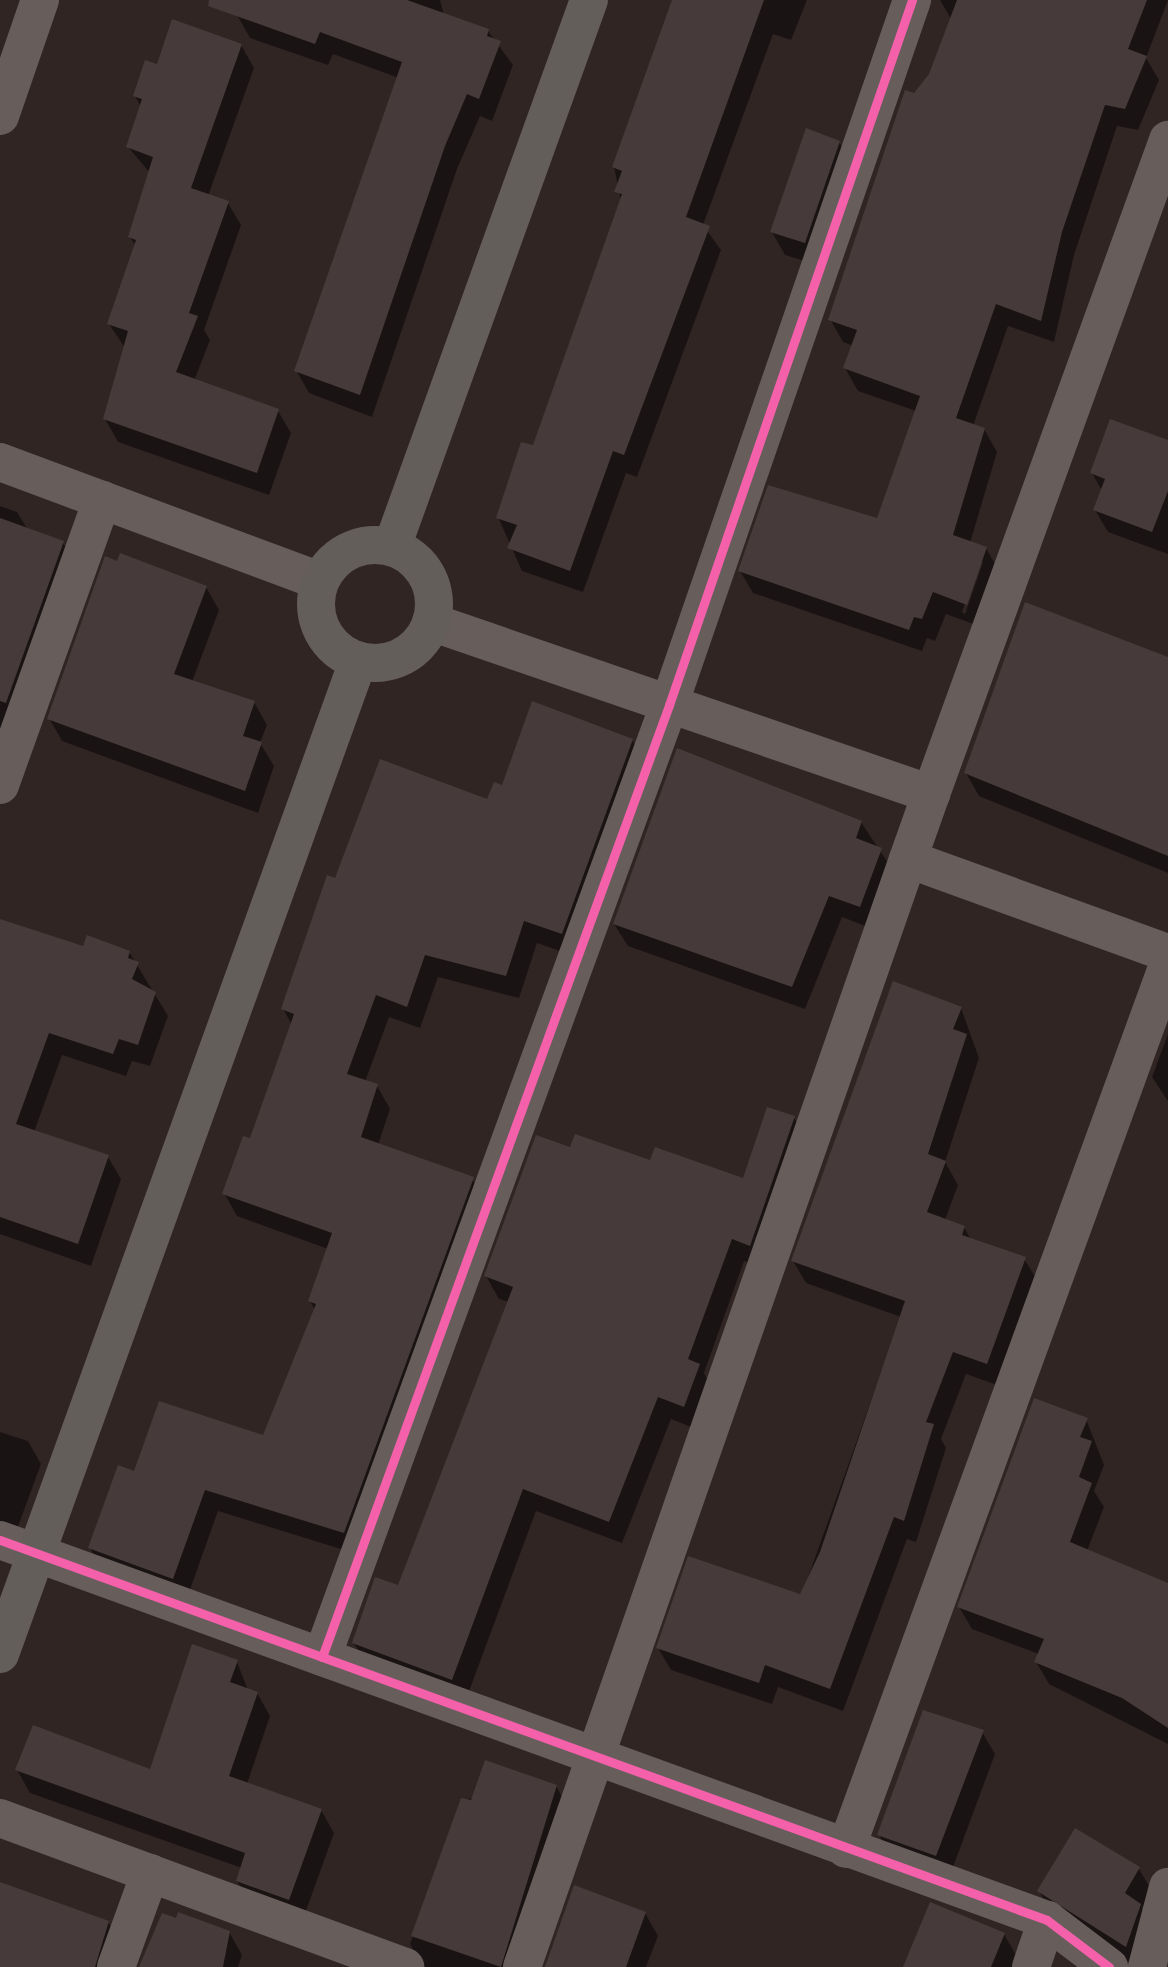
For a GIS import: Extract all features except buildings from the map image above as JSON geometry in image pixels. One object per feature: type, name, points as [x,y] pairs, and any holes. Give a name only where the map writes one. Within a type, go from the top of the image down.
[{"type":"street","points":[[0,116],[40,0]]},
{"type":"street","points":[[393,547],[589,0]]},
{"type":"street","points":[[322,1657],[669,705],[912,0]]},
{"type":"street","points":[[523,1967],[908,859],[1168,140]]},
{"type":"street","points":[[0,462],[320,581]]},
{"type":"street","points":[[0,785],[102,500]]},
{"type":"street","points":[[393,547],[423,568],[435,603],[431,622],[403,656],[358,661],[340,653],[322,629],[316,600],[320,581],[351,551],[393,547]]},
{"type":"street","points":[[431,622],[931,794]]},
{"type":"street","points":[[0,1654],[358,661]]},
{"type":"street","points":[[908,859],[1168,953]]},
{"type":"street","points":[[846,1849],[1168,965]]},
{"type":"street","points":[[0,1540],[1047,1920],[1109,1967]]},
{"type":"street","points":[[0,1818],[406,1967]]},
{"type":"street","points":[[116,1967],[150,1873]]},
{"type":"street","points":[[1147,1967],[1168,1887]]},
{"type":"street","points":[[1031,1967],[1047,1920]]},
{"type":"cycle path","points":[[322,1657],[669,705],[912,0]]},
{"type":"cycle path","points":[[0,1540],[1047,1920],[1109,1967]]}]
